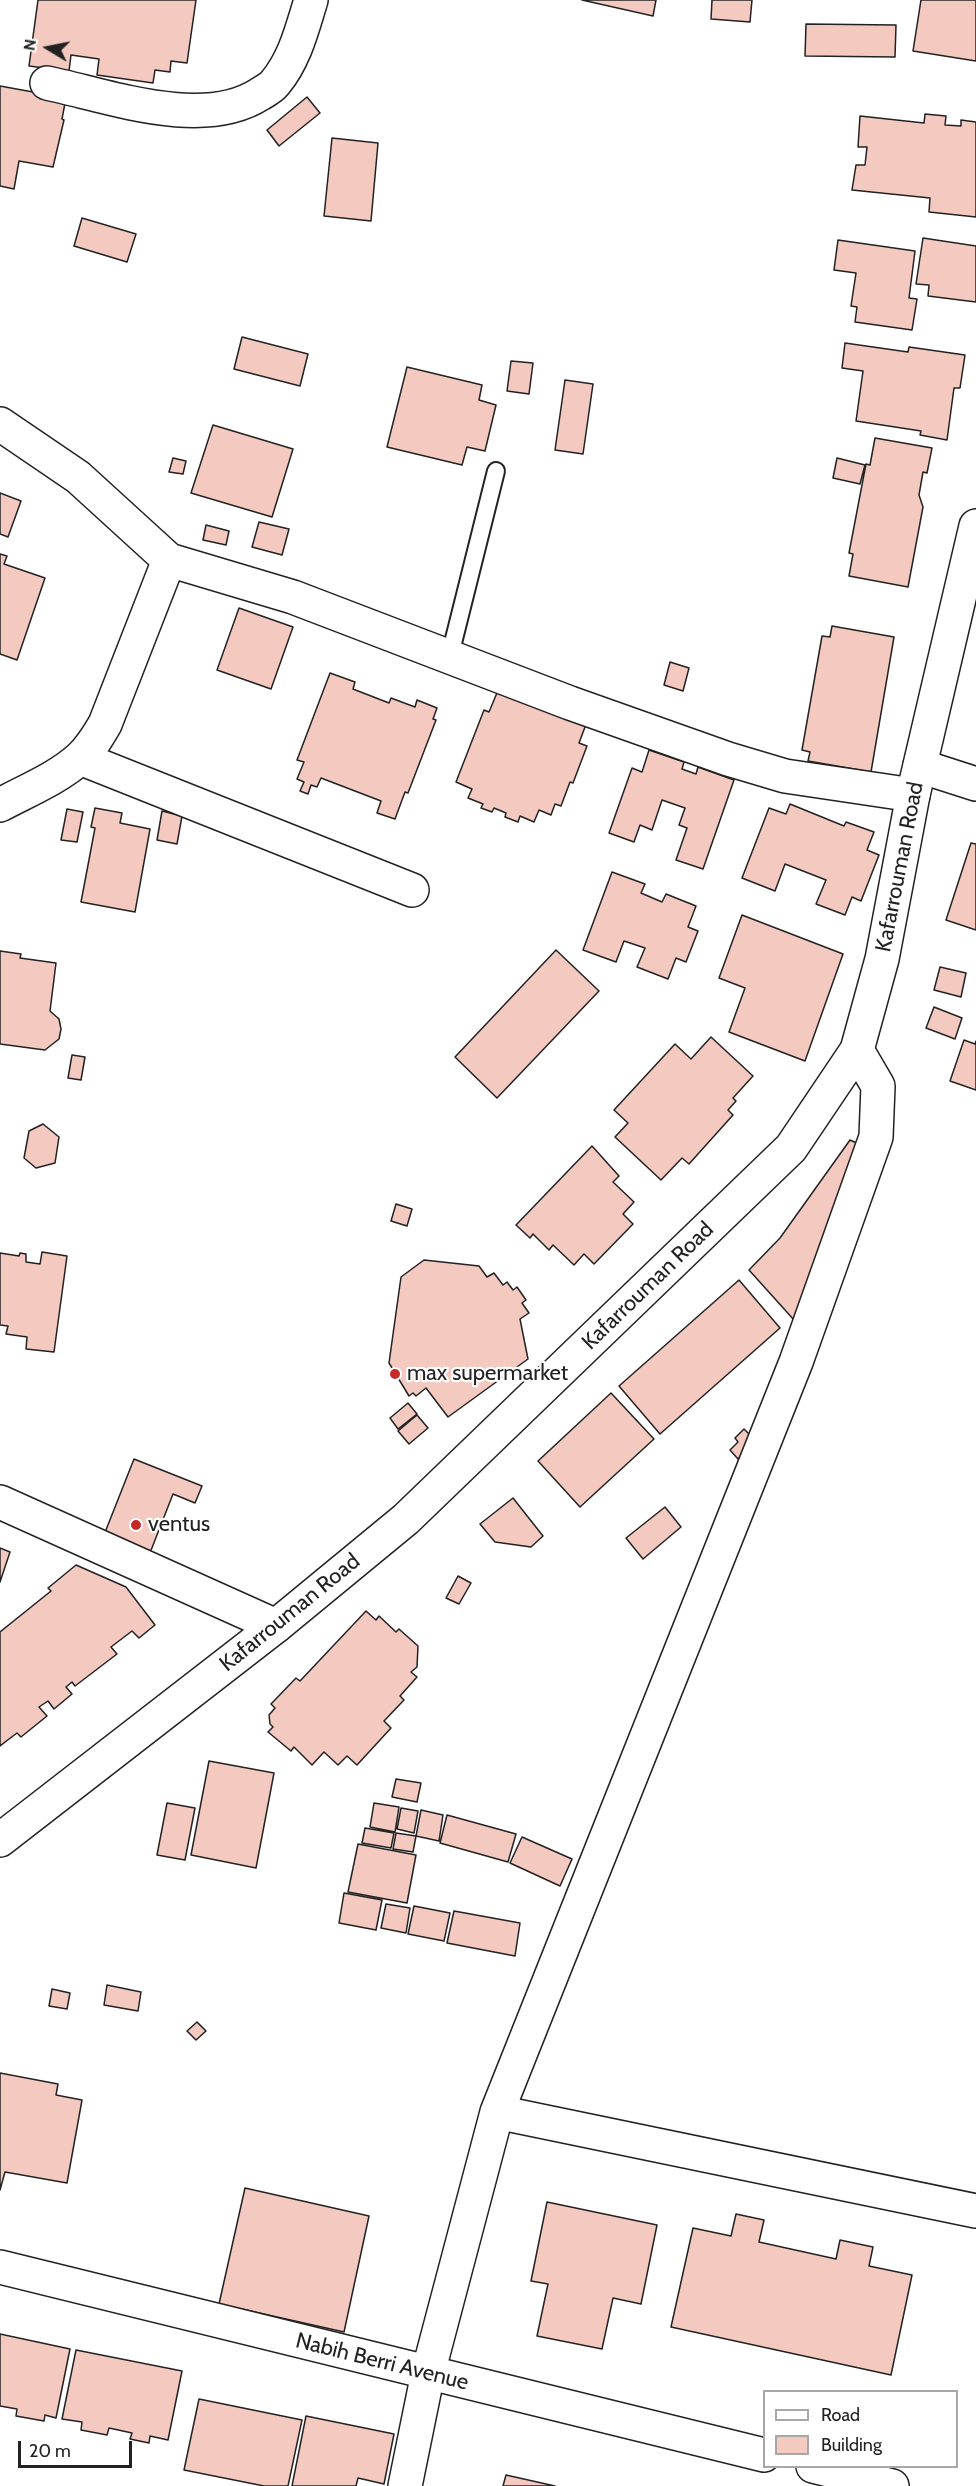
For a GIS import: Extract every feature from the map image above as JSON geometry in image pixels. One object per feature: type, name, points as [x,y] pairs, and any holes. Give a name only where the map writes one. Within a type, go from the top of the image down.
[{"type":"street","points":[[47,83],[164,109],[218,110],[248,102],[274,85],[295,52],[311,0]]},
{"type":"street","points":[[0,424],[78,477],[169,560],[293,597],[450,655],[570,703],[728,759],[785,776],[976,784]]},
{"type":"street","name":"Kafarrouman Road","points":[[0,1840],[276,1626],[406,1519],[791,1148],[857,1050],[882,959],[916,781],[976,525]]},
{"type":"street","points":[[0,805],[55,776],[80,758],[105,724],[169,560]]},
{"type":"street","points":[[80,758],[412,890]]},
{"type":"street","points":[[405,2486],[428,2373],[497,2112],[796,1362],[876,1137],[878,1086],[857,1050]]},
{"type":"street","points":[[0,1502],[276,1626]]},
{"type":"street","points":[[497,2112],[976,2211]]},
{"type":"street","name":"Nabih Berri Avenue","points":[[0,2267],[763,2455]]},
{"type":"street","points":[[821,2468],[892,2486]]},
{"type":"lane","points":[[450,655],[496,471]]},
{"type":"building","points":[[38,0],[196,0],[187,63],[171,61],[170,72],[155,70],[153,83],[97,75],[99,59],[71,55],[69,71],[29,66]]},
{"type":"building","points":[[582,0],[656,0],[653,16]]},
{"type":"building","points":[[712,0],[752,0],[750,22],[711,19]]},
{"type":"building","points":[[921,0],[976,0],[976,61],[913,51]]},
{"type":"building","points":[[806,24],[896,25],[895,57],[805,56]]},
{"type":"building","points":[[0,86],[66,98],[62,119],[64,120],[53,167],[19,161],[14,189],[0,186]]},
{"type":"building","points":[[307,97],[320,113],[279,146],[267,130]]},
{"type":"building","points":[[925,114],[946,116],[945,125],[961,126],[961,120],[976,122],[976,217],[929,212],[930,198],[852,190],[856,165],[865,165],[867,147],[858,147],[860,116],[924,123]]},
{"type":"building","points":[[332,138],[378,143],[371,221],[324,216]]},
{"type":"building","points":[[82,218],[136,234],[127,262],[74,246]]},
{"type":"building","points":[[923,238],[976,246],[976,302],[928,296],[929,285],[916,284]]},
{"type":"building","points":[[838,240],[915,251],[909,298],[917,299],[912,330],[855,322],[857,307],[851,306],[856,273],[834,270]]},
{"type":"building","points":[[242,337],[308,354],[300,386],[234,369]]},
{"type":"building","points":[[845,343],[908,352],[909,347],[965,355],[960,388],[954,388],[947,440],[920,435],[921,431],[856,421],[863,371],[842,368]]},
{"type":"building","points":[[511,361],[533,363],[529,394],[507,391]]},
{"type":"building","points":[[407,367],[482,385],[479,400],[496,405],[485,451],[467,447],[462,465],[387,447]]},
{"type":"building","points":[[565,380],[593,384],[583,454],[555,450]]},
{"type":"building","points":[[213,425],[293,449],[272,517],[191,493]]},
{"type":"building","points":[[875,438],[932,448],[927,473],[923,472],[919,495],[923,507],[908,587],[849,576],[853,554],[849,553],[866,464],[870,465]]},
{"type":"building","points":[[173,458],[186,461],[183,474],[169,472]]},
{"type":"building","points":[[837,458],[865,465],[860,484],[833,478]]},
{"type":"building","points":[[0,493],[21,501],[8,537],[0,534]]},
{"type":"building","points":[[259,522],[289,529],[282,555],[252,547]]},
{"type":"building","points":[[206,525],[229,531],[226,545],[203,540]]},
{"type":"building","points":[[0,554],[7,556],[4,564],[45,578],[17,660],[0,654]]},
{"type":"building","points":[[239,608],[293,627],[271,689],[217,670]]},
{"type":"building","points":[[832,626],[894,637],[871,772],[808,761],[810,752],[802,750],[822,636],[830,637]]},
{"type":"building","points":[[670,662],[689,668],[683,691],[664,685]]},
{"type":"building","points":[[330,673],[355,682],[353,689],[389,703],[391,698],[415,707],[417,700],[437,708],[433,719],[436,720],[408,793],[405,792],[395,819],[377,813],[381,801],[321,778],[317,787],[311,785],[308,794],[300,791],[304,782],[297,779],[304,762],[297,760]]},
{"type":"building","points":[[499,688],[588,719],[579,743],[587,746],[573,783],[570,782],[561,806],[555,804],[551,815],[539,810],[534,822],[520,816],[518,822],[505,817],[506,813],[494,808],[492,812],[481,808],[483,804],[468,798],[472,789],[456,782],[484,710],[489,712]]},
{"type":"building","points":[[649,750],[684,762],[682,769],[696,774],[698,767],[734,780],[703,869],[676,860],[687,828],[679,825],[685,808],[662,800],[652,830],[640,825],[634,842],[609,833],[632,768],[642,772]]},
{"type":"building","points":[[790,804],[844,826],[846,822],[874,832],[867,850],[879,855],[861,901],[852,897],[845,915],[816,904],[826,880],[785,864],[775,891],[742,878],[769,808],[786,814]]},
{"type":"building","points":[[95,808],[122,813],[120,823],[150,829],[135,912],[81,902],[95,828],[91,827]]},
{"type":"building","points":[[67,809],[83,812],[77,842],[61,840]]},
{"type":"building","points":[[162,811],[182,816],[177,844],[157,840]]},
{"type":"building","points":[[971,843],[976,844],[976,930],[946,920]]},
{"type":"building","points":[[612,872],[645,884],[641,893],[662,902],[666,894],[696,906],[688,927],[698,931],[686,962],[676,958],[668,979],[637,967],[645,948],[624,941],[616,962],[583,950]]},
{"type":"building","points":[[742,915],[843,954],[805,1061],[729,1032],[745,988],[719,978]]},
{"type":"building","points":[[556,950],[599,991],[497,1098],[455,1057]]},
{"type":"building","points":[[0,951],[21,954],[20,958],[56,963],[50,1011],[59,1019],[61,1029],[59,1039],[45,1050],[0,1044]]},
{"type":"building","points":[[940,967],[966,973],[961,997],[934,990]]},
{"type":"building","points":[[934,1007],[962,1018],[955,1039],[926,1028]]},
{"type":"building","points":[[711,1037],[753,1076],[733,1098],[736,1101],[728,1110],[733,1115],[689,1164],[682,1158],[661,1180],[615,1137],[628,1123],[614,1110],[675,1044],[691,1059]]},
{"type":"building","points":[[964,1040],[975,1044],[976,1041],[976,1090],[950,1081]]},
{"type":"building","points":[[72,1055],[85,1057],[81,1080],[68,1078]]},
{"type":"building","points":[[43,1124],[59,1137],[55,1163],[36,1168],[24,1158],[29,1131]]},
{"type":"building","points":[[850,1140],[861,1145],[794,1320],[749,1270],[780,1238]]},
{"type":"building","points":[[592,1146],[619,1176],[613,1182],[634,1202],[623,1214],[633,1224],[594,1264],[584,1254],[574,1265],[553,1245],[549,1250],[533,1234],[530,1238],[516,1225]]},
{"type":"building","points":[[396,1204],[412,1209],[407,1226],[391,1221]]},
{"type":"building","points":[[42,1252],[67,1256],[54,1352],[26,1349],[27,1337],[6,1334],[8,1326],[0,1325],[0,1253],[19,1256],[20,1253],[26,1254],[26,1262],[40,1264]]},
{"type":"building","points":[[424,1260],[479,1266],[487,1277],[494,1273],[503,1285],[507,1282],[513,1290],[517,1287],[526,1300],[522,1303],[529,1313],[520,1319],[528,1359],[448,1417],[426,1388],[416,1396],[413,1393],[409,1396],[389,1363],[401,1277]]},
{"type":"building","points":[[739,1280],[780,1328],[660,1434],[619,1386]]},
{"type":"building","points":[[611,1393],[654,1439],[580,1507],[538,1461]]},
{"type":"building","points":[[408,1403],[417,1414],[398,1429],[390,1418]]},
{"type":"building","points":[[417,1415],[428,1428],[409,1444],[398,1431]]},
{"type":"building","points":[[744,1429],[756,1441],[738,1459],[730,1450],[738,1442],[735,1438]]},
{"type":"building","points":[[134,1459],[202,1486],[195,1503],[173,1494],[148,1558],[102,1540]]},
{"type":"building","points":[[513,1498],[543,1536],[531,1547],[495,1542],[480,1524]]},
{"type":"building","points":[[665,1507],[681,1527],[643,1559],[626,1538]]},
{"type":"building","points":[[0,1548],[10,1552],[0,1582]]},
{"type":"building","points":[[76,1565],[126,1587],[155,1625],[139,1638],[132,1631],[111,1647],[117,1654],[75,1686],[72,1682],[66,1687],[72,1694],[54,1709],[48,1701],[39,1707],[47,1716],[21,1737],[17,1733],[0,1746],[0,1632],[51,1591],[48,1588]]},
{"type":"building","points":[[458,1576],[471,1583],[459,1604],[446,1598]]},
{"type":"building","points":[[366,1611],[376,1620],[379,1616],[396,1632],[399,1629],[418,1646],[417,1667],[411,1672],[417,1677],[400,1696],[404,1700],[384,1721],[391,1728],[357,1765],[347,1756],[338,1765],[324,1752],[312,1765],[294,1747],[291,1751],[268,1732],[273,1727],[270,1724],[269,1715],[275,1708],[271,1704],[296,1678],[300,1681]]},
{"type":"building","points":[[209,1761],[274,1773],[256,1868],[191,1855]]},
{"type":"building","points":[[396,1779],[421,1783],[417,1802],[392,1797]]},
{"type":"building","points":[[167,1803],[195,1808],[185,1860],[157,1855]]},
{"type":"building","points":[[374,1803],[399,1807],[395,1832],[370,1827]]},
{"type":"building","points":[[401,1808],[418,1811],[414,1833],[397,1829]]},
{"type":"building","points":[[421,1810],[443,1815],[439,1841],[416,1836]]},
{"type":"building","points":[[447,1815],[516,1834],[508,1862],[440,1843]]},
{"type":"building","points":[[365,1828],[394,1833],[391,1848],[362,1843]]},
{"type":"building","points":[[396,1833],[416,1836],[413,1852],[393,1849]]},
{"type":"building","points":[[522,1837],[572,1859],[560,1886],[510,1863]]},
{"type":"building","points":[[358,1844],[416,1855],[407,1903],[348,1892]]},
{"type":"building","points":[[344,1893],[382,1900],[376,1930],[339,1923]]},
{"type":"building","points":[[386,1904],[410,1908],[406,1933],[381,1928]]},
{"type":"building","points":[[414,1906],[450,1913],[444,1941],[408,1934]]},
{"type":"building","points":[[454,1911],[520,1923],[515,1956],[447,1943]]},
{"type":"building","points":[[107,1985],[141,1992],[138,2011],[104,2005]]},
{"type":"building","points":[[52,1989],[70,1993],[67,2009],[49,2006]]},
{"type":"building","points":[[197,2022],[206,2031],[196,2040],[187,2031]]},
{"type":"building","points":[[0,2073],[58,2084],[56,2095],[82,2100],[67,2183],[5,2172],[0,2190]]},
{"type":"building","points":[[245,2188],[369,2216],[344,2332],[219,2304]]},
{"type":"building","points":[[547,2202],[657,2225],[641,2304],[613,2298],[602,2349],[537,2336],[548,2284],[531,2281]]},
{"type":"building","points":[[736,2214],[764,2220],[759,2242],[836,2259],[840,2240],[873,2247],[869,2266],[912,2275],[891,2375],[671,2327],[693,2228],[731,2236]]},
{"type":"building","points":[[0,2334],[70,2349],[56,2418],[45,2415],[44,2421],[16,2416],[17,2409],[0,2406]]},
{"type":"building","points":[[76,2350],[182,2371],[168,2440],[150,2436],[149,2443],[130,2439],[132,2433],[109,2428],[107,2435],[81,2430],[82,2422],[62,2419]]},
{"type":"building","points":[[199,2399],[302,2420],[288,2486],[264,2486],[184,2470]]},
{"type":"building","points":[[306,2416],[394,2434],[384,2484],[358,2478],[356,2486],[292,2486]]},
{"type":"building","points":[[506,2475],[555,2486],[503,2486]]},
{"type":"place","name":"max supermarket","points":[[395,1374]]},
{"type":"place","name":"ventus","points":[[136,1525]]}]
